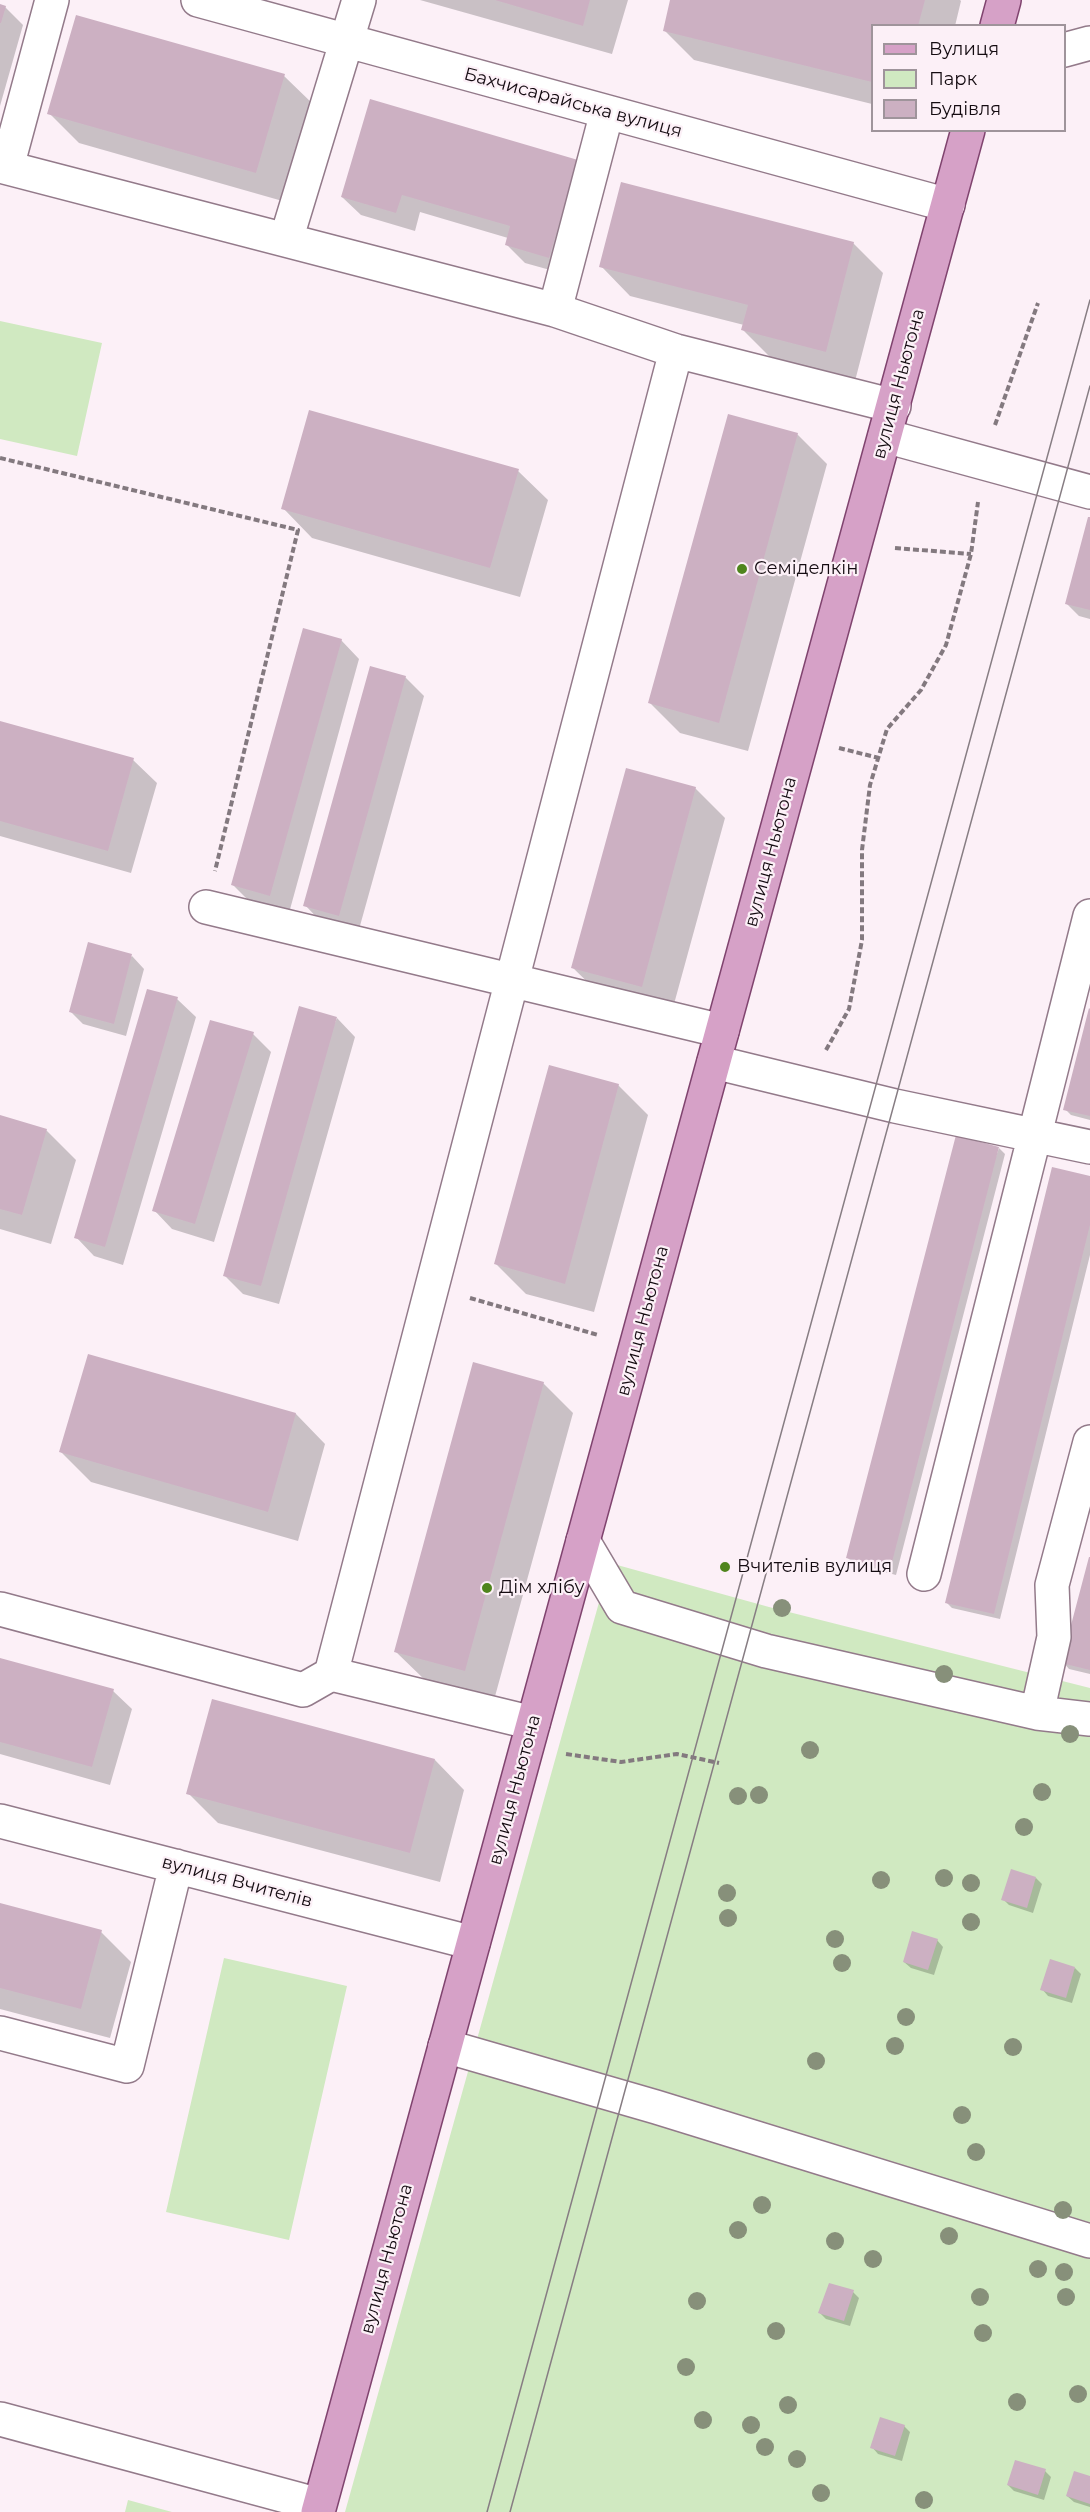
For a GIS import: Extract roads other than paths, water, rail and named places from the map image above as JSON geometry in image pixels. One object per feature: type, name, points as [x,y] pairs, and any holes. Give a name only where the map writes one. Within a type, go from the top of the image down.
[{"type":"main road","points":[[998,24],[1004,0]]},
{"type":"main road","name":"вулиця Ньютона","points":[[319,2509],[967,132]]},
{"type":"street","points":[[52,0],[3,166],[555,310],[889,421],[984,464],[1090,492]]},
{"type":"street","name":"Бахчисарайська вулиця","points":[[198,0],[948,205]]},
{"type":"street","points":[[286,240],[359,0]]},
{"type":"street","points":[[1066,50],[1090,43]]},
{"type":"street","points":[[555,310],[607,112]]},
{"type":"street","points":[[0,1609],[303,1690],[331,1674],[676,351]]},
{"type":"street","points":[[206,906],[511,980],[718,1046],[806,1084],[884,1104],[1090,1147]]},
{"type":"street","points":[[924,1574],[1090,916]]},
{"type":"street","points":[[1037,1713],[1054,1637],[1052,1585],[1090,1442]]},
{"type":"street","points":[[583,1540],[622,1607],[766,1651],[1037,1713],[1090,1719]]},
{"type":"street","points":[[331,1674],[530,1735]]},
{"type":"street","name":"вулиця Вчителів","points":[[0,1821],[473,1943]]},
{"type":"street","points":[[0,2033],[128,2066],[176,1866]]},
{"type":"street","points":[[445,2046],[656,2106],[1090,2241]]},
{"type":"street","points":[[0,2420],[319,2509]]},
{"type":"tram line","points":[[487,2512],[1090,300]]},
{"type":"tram line","points":[[510,2512],[1090,386]]},
{"type":"place","name":"Семіделкін","points":[[742,569]]},
{"type":"place","name":"Вчителів вулиця","points":[[725,1567]]},
{"type":"place","name":"Дім хлібу","points":[[487,1588]]}]
